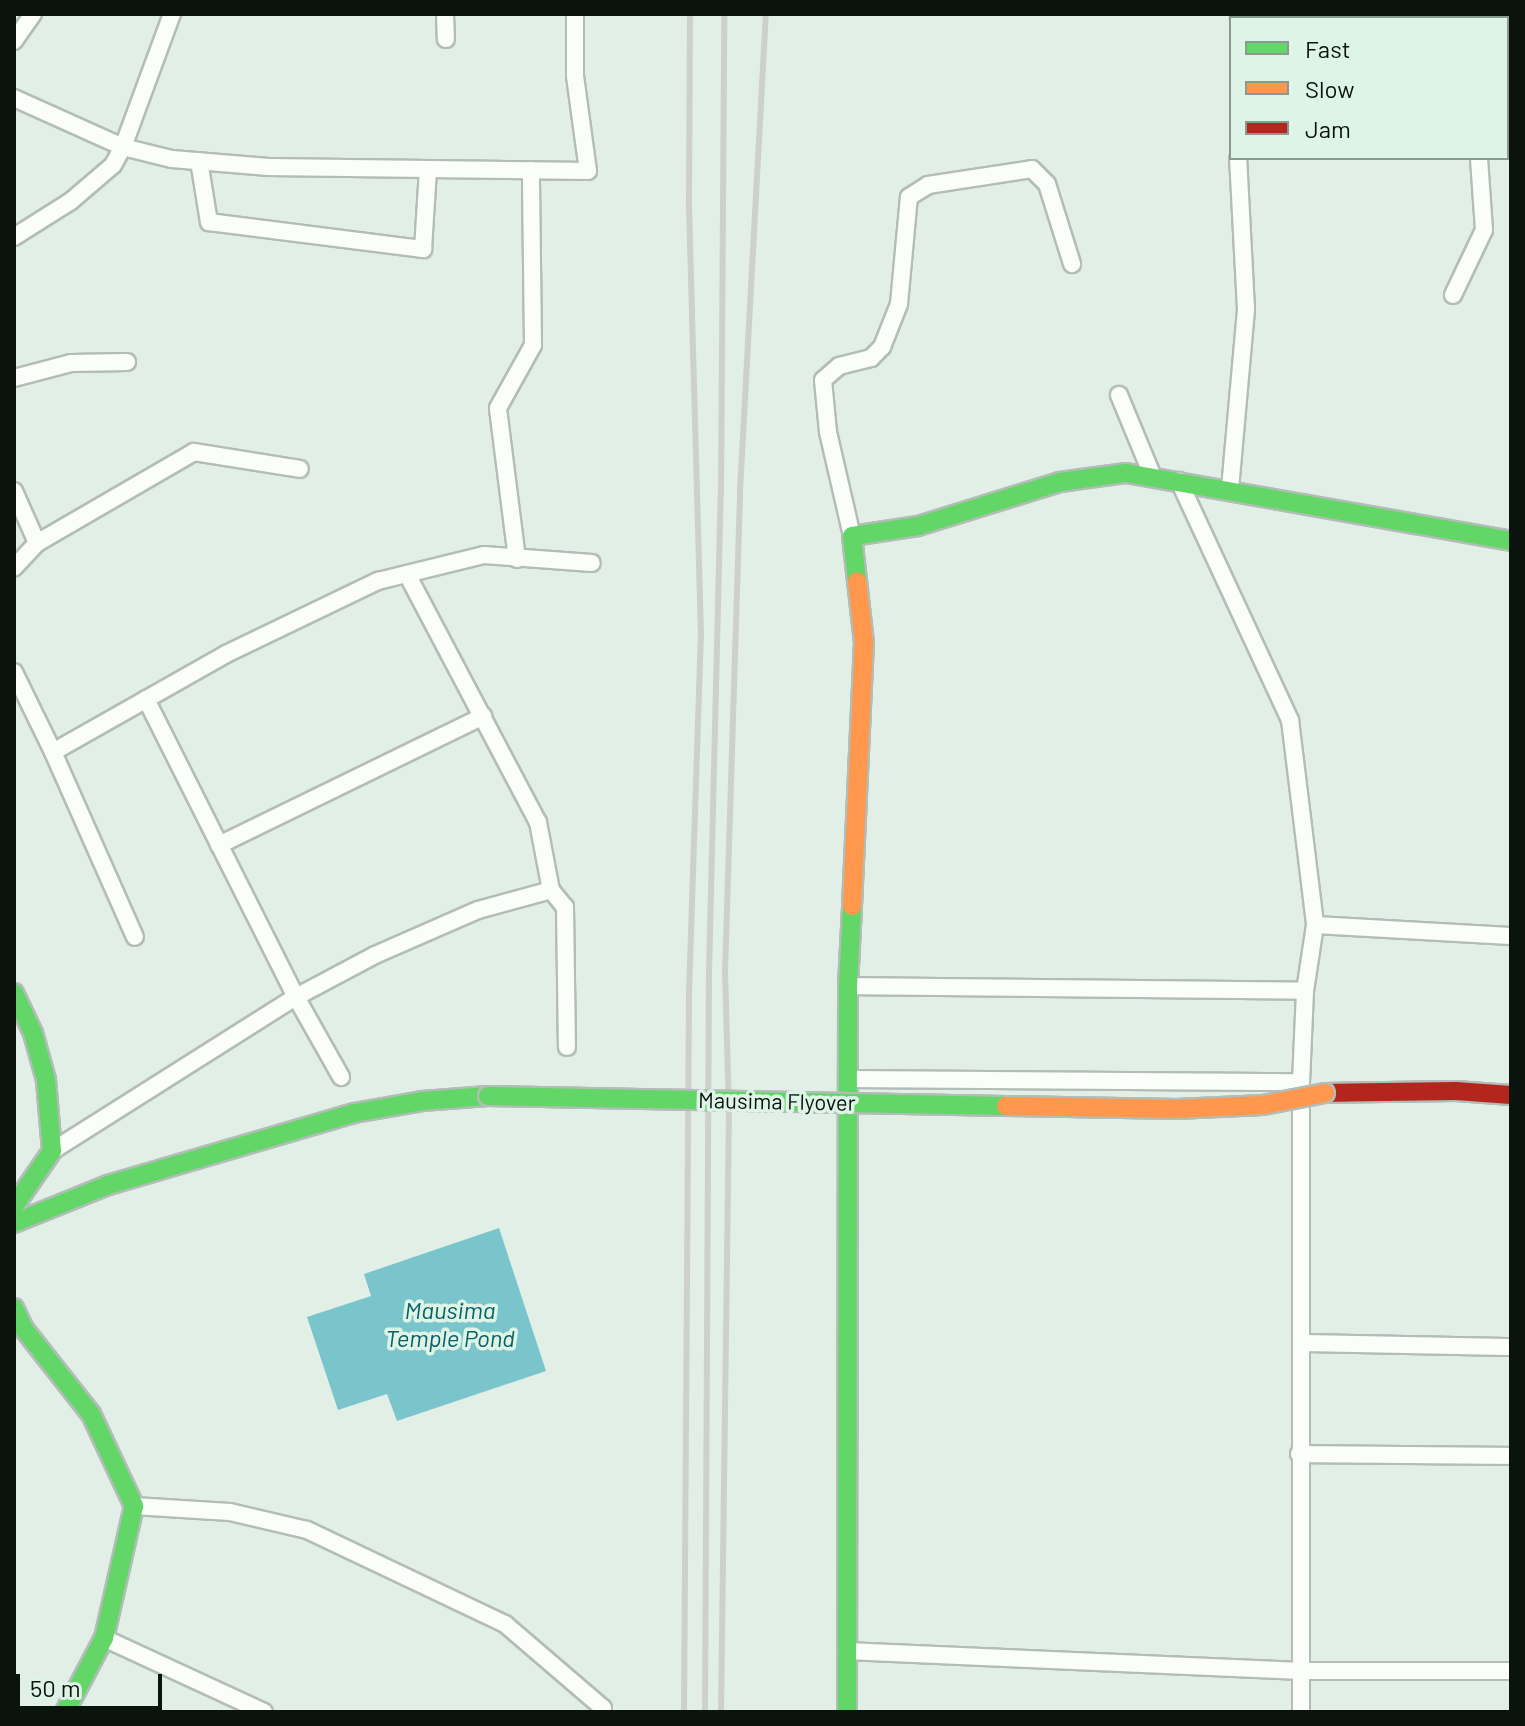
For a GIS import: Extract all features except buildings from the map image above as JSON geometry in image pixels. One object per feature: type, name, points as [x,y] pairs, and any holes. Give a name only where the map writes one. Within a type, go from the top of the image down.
[{"type":"street","points":[[14,41],[33,14]]},
{"type":"street","points":[[14,237],[71,201],[113,165],[123,147],[172,14]]},
{"type":"street","points":[[445,14],[446,39]]},
{"type":"street","points":[[14,98],[123,147],[172,159],[269,167],[588,171],[575,76],[575,14]]},
{"type":"street","points":[[1230,489],[1246,309],[1238,160]]},
{"type":"street","points":[[1453,295],[1484,230],[1479,160]]},
{"type":"street","points":[[199,161],[209,222],[423,249],[428,169]]},
{"type":"street","points":[[847,1712],[848,986],[864,643],[852,536],[828,432],[823,380],[839,366],[871,358],[882,347],[899,304],[909,197],[928,185],[1032,169],[1047,184],[1072,264]]},
{"type":"street","points":[[517,559],[498,408],[533,345],[531,170]]},
{"type":"street","points":[[14,378],[71,363],[127,362]]},
{"type":"street","points":[[1119,395],[1153,477]]},
{"type":"street","points":[[14,568],[37,543],[194,452],[300,469]]},
{"type":"street","points":[[852,536],[918,526],[1060,482],[1126,473],[1511,541]]},
{"type":"street","points":[[1179,481],[1290,720],[1315,925],[1305,991],[1301,1082],[1301,1712]]},
{"type":"street","points":[[14,491],[37,543]]},
{"type":"street","points":[[53,752],[226,654],[378,581],[484,555],[592,563]]},
{"type":"street","points":[[407,574],[538,822],[551,890],[565,907],[567,1047]]},
{"type":"street","points":[[14,672],[135,937]]},
{"type":"street","points":[[146,699],[296,997],[341,1077]]},
{"type":"street","points":[[219,845],[483,716]]},
{"type":"street","points":[[14,1206],[52,1151],[296,997],[375,955],[478,910],[551,890]]},
{"type":"street","points":[[1315,925],[1511,936]]},
{"type":"street","points":[[848,986],[1305,991]]},
{"type":"street","points":[[14,993],[33,1033],[46,1080],[52,1151]]},
{"type":"street","points":[[848,1079],[1301,1082]]},
{"type":"street","name":"Mausima Flyover","points":[[14,1223],[108,1185],[354,1113],[422,1101],[488,1096],[1177,1109],[1263,1105],[1325,1093],[1456,1091],[1511,1095]]},
{"type":"street","points":[[14,1308],[24,1329],[91,1414],[134,1506],[104,1638],[65,1712]]},
{"type":"street","points":[[1301,1343],[1511,1347]]},
{"type":"street","points":[[1299,1454],[1511,1456]]},
{"type":"street","points":[[134,1506],[230,1512],[307,1530],[505,1624],[603,1708],[602,1712]]},
{"type":"street","points":[[104,1638],[264,1712]]},
{"type":"street","points":[[846,1651],[1302,1671],[1511,1671]]},
{"type":"water","name":"Mausima Temple Pond","points":[[499,1228],[546,1371],[397,1421],[387,1394],[338,1410],[307,1317],[371,1296],[364,1274]]},
{"type":"railway","points":[[684,1712],[689,993],[701,636],[689,200],[690,14]]},
{"type":"railway","points":[[705,1712],[709,973],[721,493],[724,14]]},
{"type":"railway","points":[[721,1712],[729,1112],[725,973],[740,491],[766,14]]},
{"type":"traffic: fast","points":[[857,581],[852,536],[918,526],[1060,482],[1126,473],[1511,541]]},
{"type":"traffic: fast","points":[[847,1712],[848,986],[852,906]]},
{"type":"traffic: fast","points":[[14,993],[33,1033],[46,1080],[52,1151],[14,1206]]},
{"type":"traffic: fast","points":[[14,1223],[108,1185],[354,1113],[422,1101],[488,1096]]},
{"type":"traffic: fast","points":[[488,1096],[1006,1106]]},
{"type":"traffic: fast","points":[[14,1308],[24,1329],[91,1414],[134,1506],[104,1638],[65,1712]]},
{"type":"traffic: slow","points":[[852,906],[864,643],[857,581]]},
{"type":"traffic: slow","points":[[1006,1106],[1177,1109],[1263,1105],[1325,1093]]},
{"type":"traffic: jam","points":[[1325,1093],[1456,1091],[1511,1095]]}]
